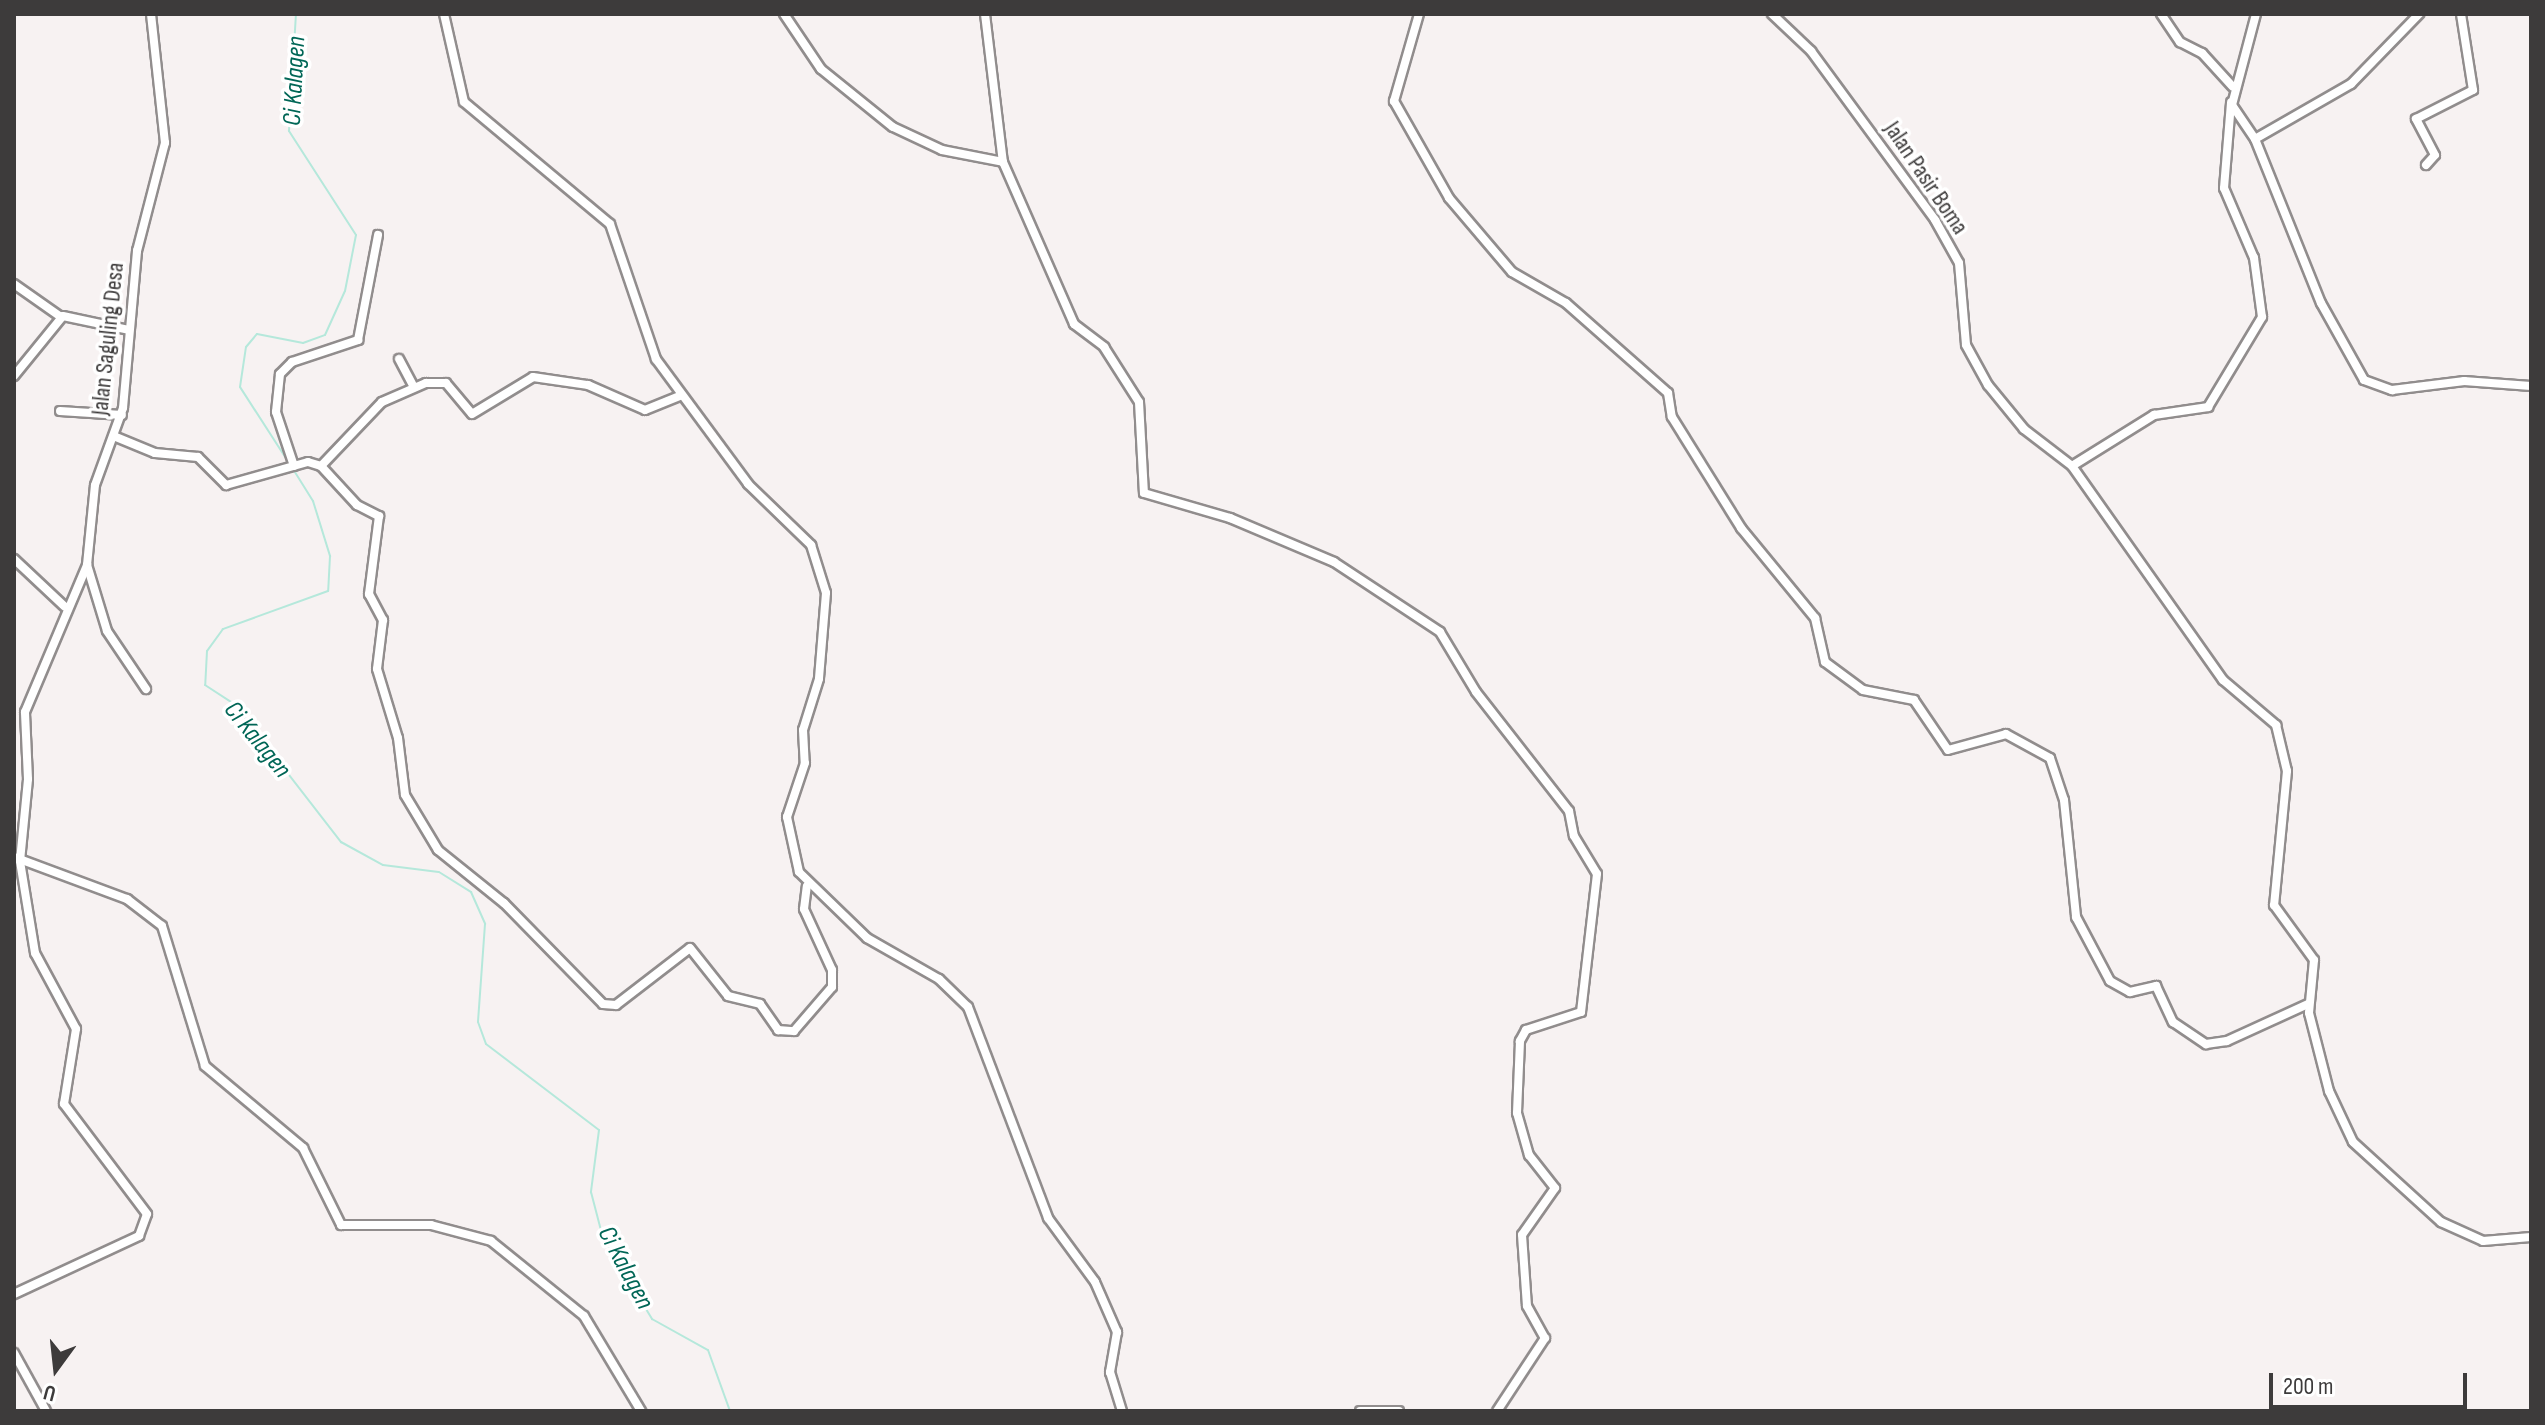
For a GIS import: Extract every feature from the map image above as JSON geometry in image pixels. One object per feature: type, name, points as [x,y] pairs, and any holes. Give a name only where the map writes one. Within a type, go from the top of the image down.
[{"type":"street","name":"Jalan Saguling Desa","points":[[14,1294],[139,1236],[147,1214],[64,1104],[76,1029],[35,953],[17,859],[28,779],[25,712],[64,606],[87,565],[95,485],[122,415],[135,264],[167,128],[151,14]]},
{"type":"street","points":[[321,466],[357,505],[379,516],[369,594],[383,620],[377,669],[398,738],[405,795],[438,850],[504,903],[603,1004],[616,1005],[690,948],[728,996],[760,1004],[778,1030],[794,1031],[832,987],[832,970],[804,909],[807,886],[787,817],[819,679],[825,579],[802,530],[748,484],[682,395],[641,331],[610,224],[458,93],[444,14]]},
{"type":"street","points":[[784,14],[821,69],[893,127],[942,150],[1003,162]]},
{"type":"street","points":[[985,14],[1003,162],[1074,324],[1104,347],[1135,391],[1144,493],[1230,518],[1334,562],[1440,632],[1476,692],[1569,811],[1574,836],[1597,874],[1582,1008],[1526,1030],[1520,1041],[1517,1113],[1529,1155],[1555,1188],[1522,1235],[1527,1306],[1545,1338],[1497,1411]]},
{"type":"street","points":[[1419,14],[1394,101],[1449,198],[1512,272],[1566,303],[1668,393],[1672,417],[1741,528],[1815,618],[1825,662],[1863,690],[1914,700],[1948,750],[2006,734],[2050,758],[2064,800],[2076,917],[2110,981],[2130,992],[2156,986],[2173,1022],[2206,1044],[2308,1004],[2329,1091],[2356,1146],[2441,1222],[2483,1241],[2531,1237]]},
{"type":"street","name":"Jalan Pasir Boma","points":[[1772,14],[1811,51],[1935,220],[1959,263],[1966,345],[1988,385],[2024,429],[2072,466],[2121,531],[2223,680],[2281,735],[2287,771],[2274,905],[2314,960],[2308,1004]]},
{"type":"street","points":[[2161,14],[2180,42],[2202,53],[2232,86]]},
{"type":"street","points":[[2072,466],[2154,415],[2208,407],[2262,317],[2254,258],[2224,188],[2232,86],[2256,14]]},
{"type":"street","points":[[2255,139],[2351,84],[2419,14]]},
{"type":"street","points":[[2426,165],[2435,155],[2416,119],[2473,90],[2461,14]]},
{"type":"street","points":[[2231,101],[2255,139],[2321,303],[2364,380],[2392,390],[2464,381],[2531,386]]},
{"type":"street","points":[[292,467],[276,412],[280,374],[292,362],[358,340],[378,235]]},
{"type":"street","points":[[14,284],[61,317],[129,330]]},
{"type":"street","points":[[14,376],[61,317]]},
{"type":"street","points":[[399,359],[414,387]]},
{"type":"street","points":[[116,437],[155,453],[198,457],[222,485],[292,467],[321,466],[382,402],[414,387],[446,383],[472,414],[533,377],[588,385],[645,410],[682,395]]},
{"type":"street","points":[[60,411],[122,415]]},
{"type":"street","points":[[14,559],[64,606]]},
{"type":"street","points":[[87,565],[107,631],[146,689]]},
{"type":"street","points":[[17,859],[127,899],[162,926],[205,1066],[303,1148],[341,1225],[431,1225],[491,1241],[584,1316],[641,1411]]},
{"type":"street","points":[[807,886],[881,949],[939,979],[968,1007],[1048,1218],[1095,1282],[1117,1332],[1110,1372],[1122,1411]]},
{"type":"street","points":[[14,1353],[46,1411]]},
{"type":"street","points":[[1360,1411],[1399,1411]]},
{"type":"waterway","name":"Ci Kalagen","points":[[289,463],[240,387],[246,347],[257,334],[303,343],[325,335],[345,291],[356,235],[289,131],[296,14]]},
{"type":"waterway","name":"Ci Kalagen","points":[[293,469],[313,501],[330,556],[328,591],[223,629],[207,651],[205,685],[234,704],[341,842],[383,865],[439,872],[471,892],[485,924],[478,1022],[486,1044],[599,1130],[591,1192],[603,1238],[652,1319],[708,1350],[730,1411]]}]
